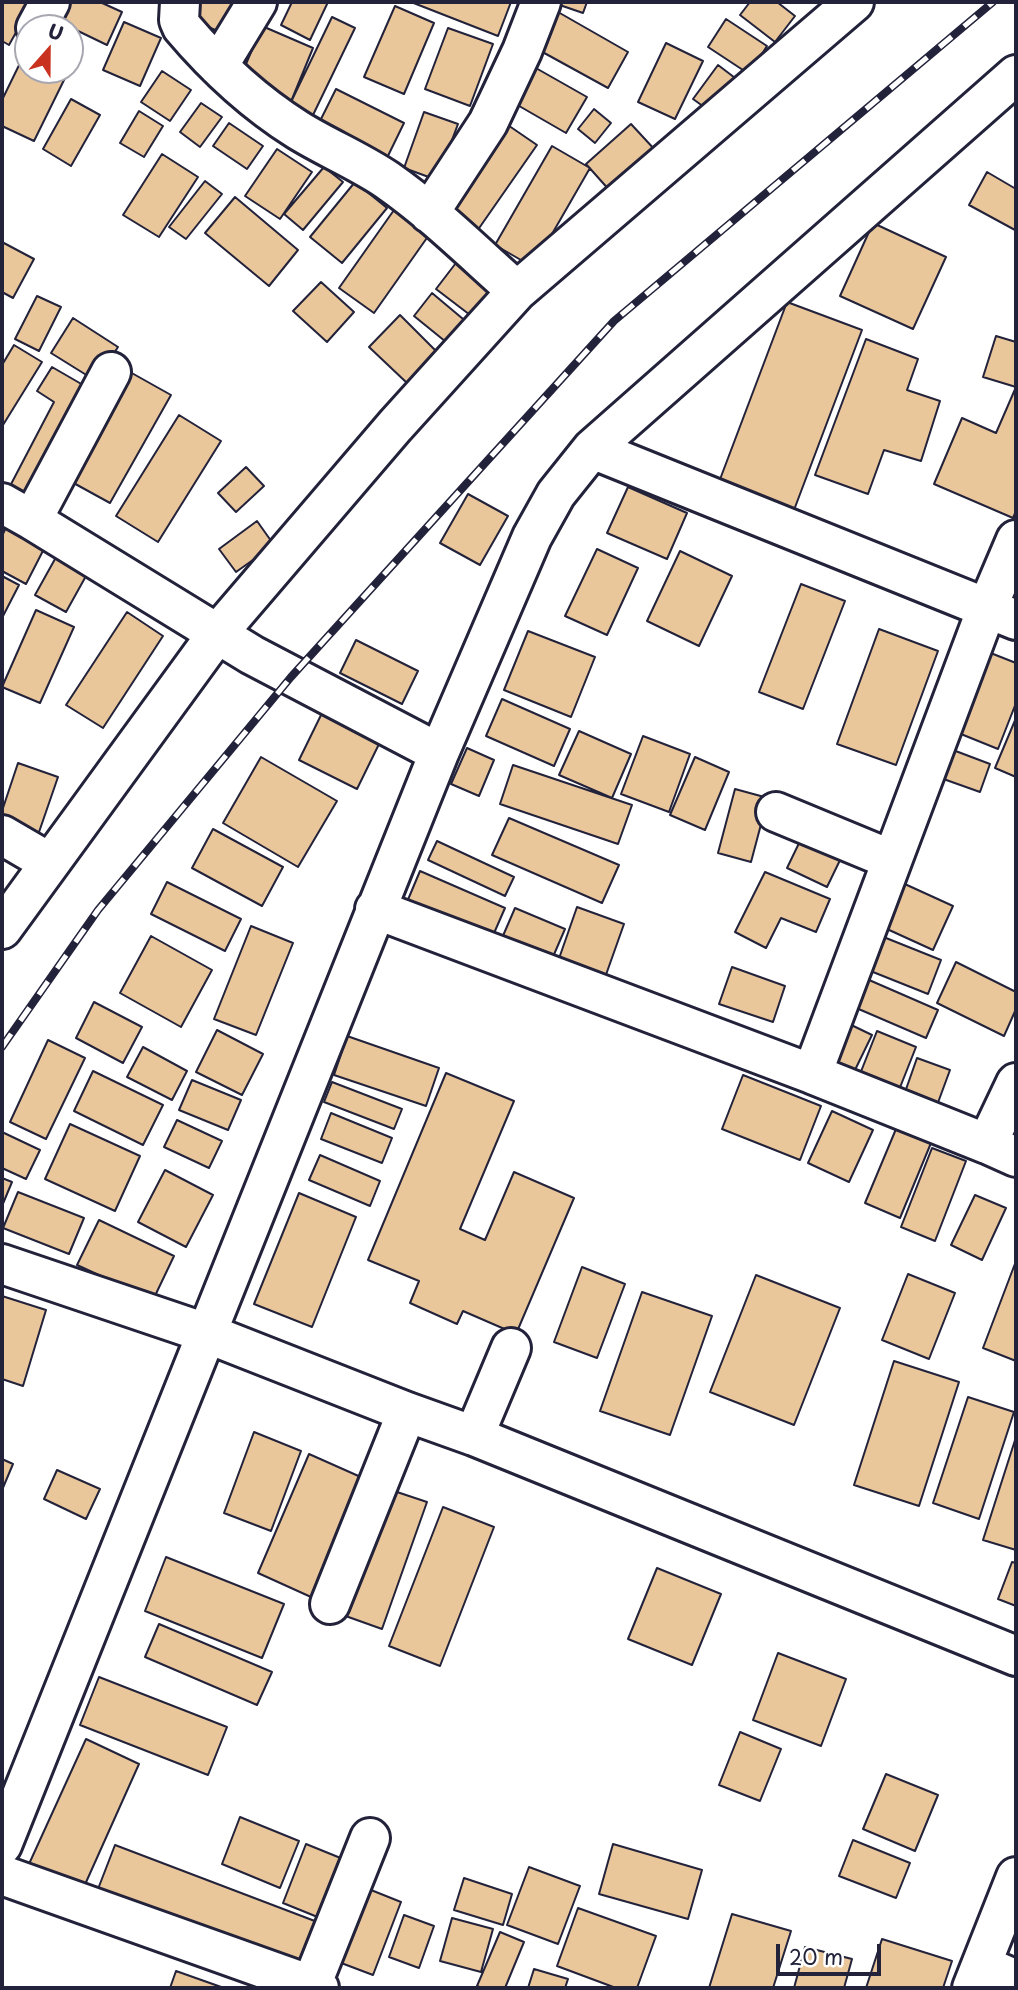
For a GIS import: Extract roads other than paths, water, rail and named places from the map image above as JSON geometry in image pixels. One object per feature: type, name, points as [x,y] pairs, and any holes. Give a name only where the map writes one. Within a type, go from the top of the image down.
[{"type":"street","points":[[180,2],[179,20],[182,27],[218,65],[258,101],[298,130],[386,180],[429,213],[517,291]]},
{"type":"street","points":[[218,65],[257,2]]},
{"type":"street","points":[[429,213],[488,123],[518,60],[541,2]]},
{"type":"street","points":[[2,929],[217,635],[395,426],[517,291],[854,2]]},
{"type":"street","points":[[2,1845],[439,753],[532,537],[556,495],[592,449],[1016,75]]},
{"type":"street","points":[[111,372],[17,511],[217,635],[291,677],[439,753]]},
{"type":"street","points":[[592,449],[1002,614]]},
{"type":"street","points":[[812,1074],[891,860],[1002,614],[1016,540]]},
{"type":"street","points":[[776,812],[891,860]]},
{"type":"street","points":[[2,835],[50,863]]},
{"type":"street","points":[[375,909],[812,1074],[1002,1151],[1016,1083]]},
{"type":"street","points":[[2,1264],[206,1334],[474,1436],[1016,1656]]},
{"type":"street","points":[[474,1436],[511,1348]]},
{"type":"street","points":[[330,1604],[407,1412]]},
{"type":"street","points":[[2,1875],[315,1987],[370,1838]]},
{"type":"street","points":[[1016,1877],[977,1976],[1016,1980]]},
{"type":"railway","points":[[2,1047],[98,910],[291,677],[614,321],[993,2]]}]
